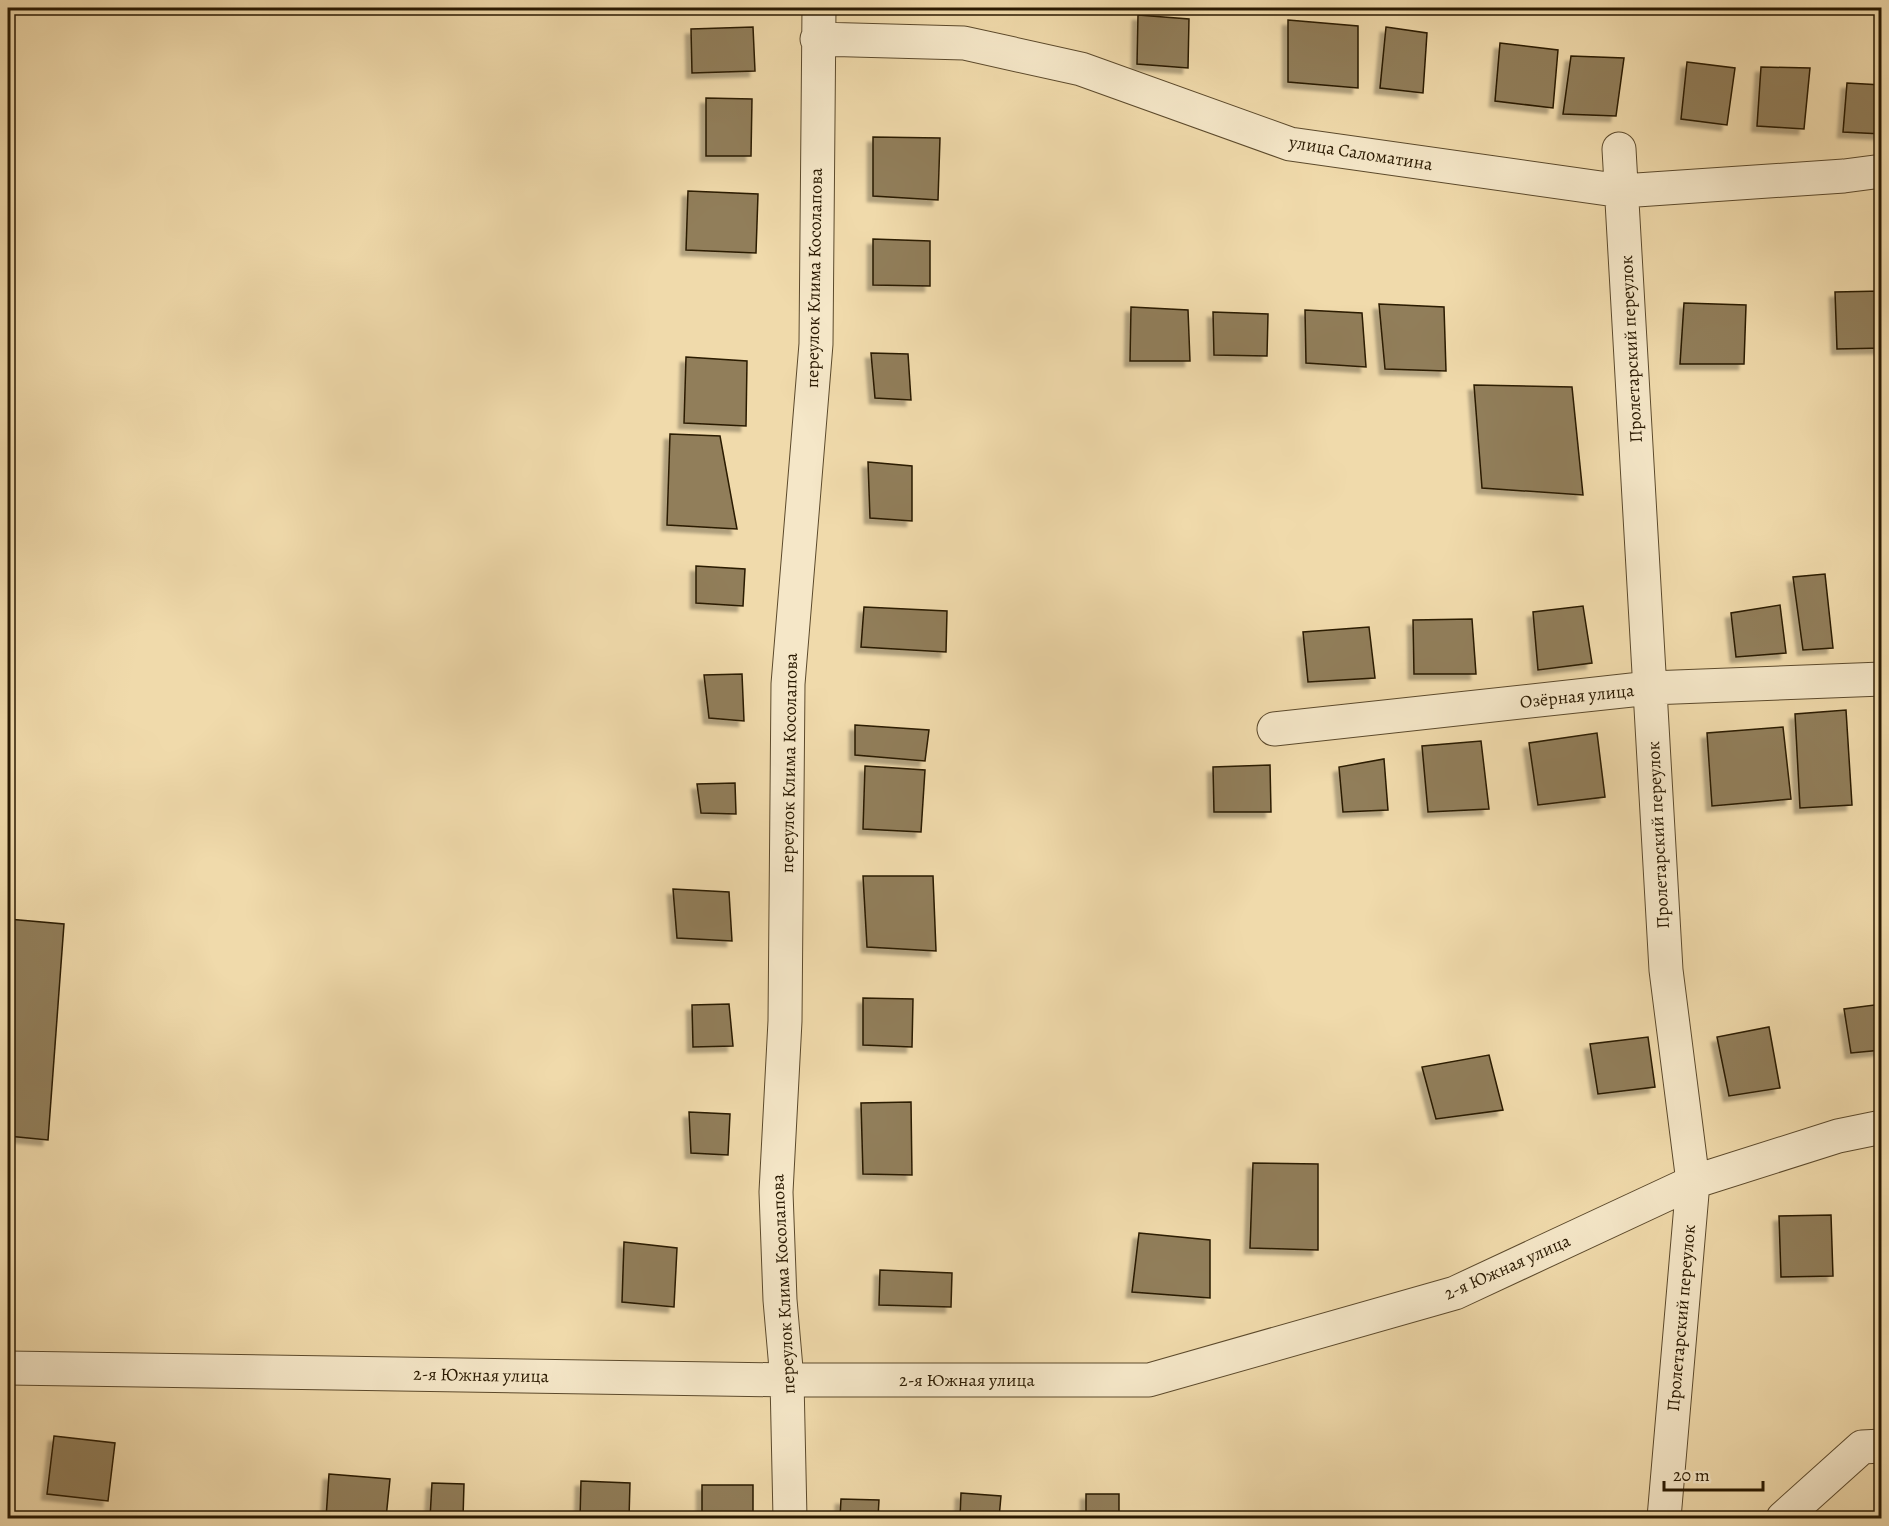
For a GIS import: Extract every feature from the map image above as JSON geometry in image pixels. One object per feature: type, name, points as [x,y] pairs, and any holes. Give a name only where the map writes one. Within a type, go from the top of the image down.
[{"type":"street","name":"улица Саломатина","points":[[818,23],[964,43],[1081,69],[1290,144],[1622,191],[1844,176],[1881,171]]},
{"type":"street","name":"переулок Клима Косолапова","points":[[790,1518],[788,1380],[780,1300],[776,1192],[785,1021],[788,684],[816,344],[818,23]]},
{"type":"street","name":"Пролетарский переулок","points":[[1619,149],[1666,970],[1693,1182],[1664,1518]]},
{"type":"street","name":"Озёрная улица","points":[[1274,729],[1650,687],[1881,679]]},
{"type":"street","name":"2-я Южная улица","points":[[8,1368],[788,1380],[1149,1380],[1455,1293],[1693,1182],[1838,1136],[1881,1127]]},
{"type":"street","points":[[1783,1518],[1862,1447],[1881,1446]]},
{"type":"building","points":[[1138,15],[1189,19],[1188,68],[1137,64]]},
{"type":"building","points":[[1288,20],[1358,26],[1358,88],[1288,82]]},
{"type":"building","points":[[753,27],[755,71],[692,73],[691,29]]},
{"type":"building","points":[[1386,27],[1427,33],[1423,93],[1380,88]]},
{"type":"building","points":[[1500,43],[1558,50],[1553,108],[1495,101]]},
{"type":"building","points":[[1571,56],[1624,58],[1616,116],[1563,114]]},
{"type":"building","points":[[1687,62],[1735,68],[1727,125],[1681,119]]},
{"type":"building","points":[[1761,67],[1810,68],[1804,129],[1757,126]]},
{"type":"building","points":[[1847,83],[1882,85],[1882,134],[1843,132]]},
{"type":"building","points":[[706,98],[752,99],[751,156],[706,156]]},
{"type":"building","points":[[873,137],[940,138],[938,200],[873,196]]},
{"type":"building","points":[[688,191],[758,194],[756,253],[686,250]]},
{"type":"building","points":[[873,239],[930,241],[930,286],[873,285]]},
{"type":"building","points":[[1882,291],[1882,348],[1837,349],[1835,292]]},
{"type":"building","points":[[1684,303],[1746,305],[1744,364],[1680,364]]},
{"type":"building","points":[[1379,304],[1444,307],[1446,371],[1385,369]]},
{"type":"building","points":[[1131,307],[1188,310],[1190,361],[1130,361]]},
{"type":"building","points":[[1305,310],[1362,313],[1366,367],[1306,363]]},
{"type":"building","points":[[1213,312],[1268,314],[1267,356],[1214,355]]},
{"type":"building","points":[[871,353],[908,354],[911,400],[875,398]]},
{"type":"building","points":[[686,357],[747,361],[746,426],[684,423]]},
{"type":"building","points":[[1474,385],[1572,387],[1583,495],[1482,488]]},
{"type":"building","points":[[670,434],[720,436],[737,529],[667,525]]},
{"type":"building","points":[[868,462],[912,466],[912,521],[870,518]]},
{"type":"building","points":[[696,566],[745,569],[743,606],[696,603]]},
{"type":"building","points":[[1825,574],[1833,648],[1803,650],[1793,577]]},
{"type":"building","points":[[1780,605],[1786,653],[1736,657],[1731,613]]},
{"type":"building","points":[[1583,606],[1592,663],[1538,670],[1533,612]]},
{"type":"building","points":[[864,607],[947,611],[946,652],[861,647]]},
{"type":"building","points":[[1472,619],[1476,674],[1414,674],[1413,620]]},
{"type":"building","points":[[1369,627],[1375,678],[1308,682],[1303,632]]},
{"type":"building","points":[[742,674],[744,721],[709,718],[704,675]]},
{"type":"building","points":[[1846,710],[1852,805],[1800,808],[1795,714]]},
{"type":"building","points":[[855,725],[929,730],[925,761],[855,755]]},
{"type":"building","points":[[1783,727],[1791,799],[1712,806],[1707,733]]},
{"type":"building","points":[[1597,733],[1605,797],[1538,805],[1529,743]]},
{"type":"building","points":[[1481,741],[1489,809],[1428,812],[1422,746]]},
{"type":"building","points":[[1384,759],[1388,810],[1343,812],[1339,767]]},
{"type":"building","points":[[1270,765],[1271,812],[1214,812],[1213,767]]},
{"type":"building","points":[[865,766],[925,770],[921,832],[863,829]]},
{"type":"building","points":[[735,783],[736,814],[701,813],[697,784]]},
{"type":"building","points":[[863,876],[933,876],[936,951],[867,947]]},
{"type":"building","points":[[673,889],[729,892],[732,941],[677,938]]},
{"type":"building","points":[[8,919],[64,924],[48,1140],[8,1136]]},
{"type":"building","points":[[863,998],[913,999],[912,1047],[863,1045]]},
{"type":"building","points":[[729,1004],[733,1046],[693,1047],[692,1005]]},
{"type":"building","points":[[1882,1004],[1882,1050],[1851,1053],[1844,1009]]},
{"type":"building","points":[[1769,1027],[1780,1088],[1729,1096],[1717,1037]]},
{"type":"building","points":[[1648,1037],[1655,1087],[1598,1094],[1590,1044]]},
{"type":"building","points":[[1489,1055],[1503,1110],[1436,1119],[1422,1067]]},
{"type":"building","points":[[911,1102],[912,1175],[863,1174],[861,1103]]},
{"type":"building","points":[[689,1112],[730,1114],[728,1155],[691,1153]]},
{"type":"building","points":[[1253,1163],[1318,1164],[1318,1250],[1250,1248]]},
{"type":"building","points":[[1831,1215],[1833,1276],[1781,1277],[1779,1216]]},
{"type":"building","points":[[1139,1233],[1210,1240],[1210,1298],[1132,1292]]},
{"type":"building","points":[[624,1242],[677,1248],[674,1307],[622,1302]]},
{"type":"building","points":[[880,1270],[952,1273],[951,1307],[879,1305]]},
{"type":"building","points":[[54,1436],[115,1443],[108,1501],[47,1494]]},
{"type":"building","points":[[329,1474],[390,1479],[386,1518],[326,1518]]},
{"type":"building","points":[[581,1481],[630,1483],[629,1518],[580,1518]]},
{"type":"building","points":[[432,1483],[464,1484],[463,1518],[430,1518]]},
{"type":"building","points":[[702,1485],[753,1485],[753,1518],[702,1518]]},
{"type":"building","points":[[961,1493],[1001,1496],[999,1518],[960,1518]]},
{"type":"building","points":[[1086,1494],[1119,1494],[1119,1518],[1086,1518]]},
{"type":"building","points":[[841,1499],[879,1500],[878,1518],[840,1518]]}]
